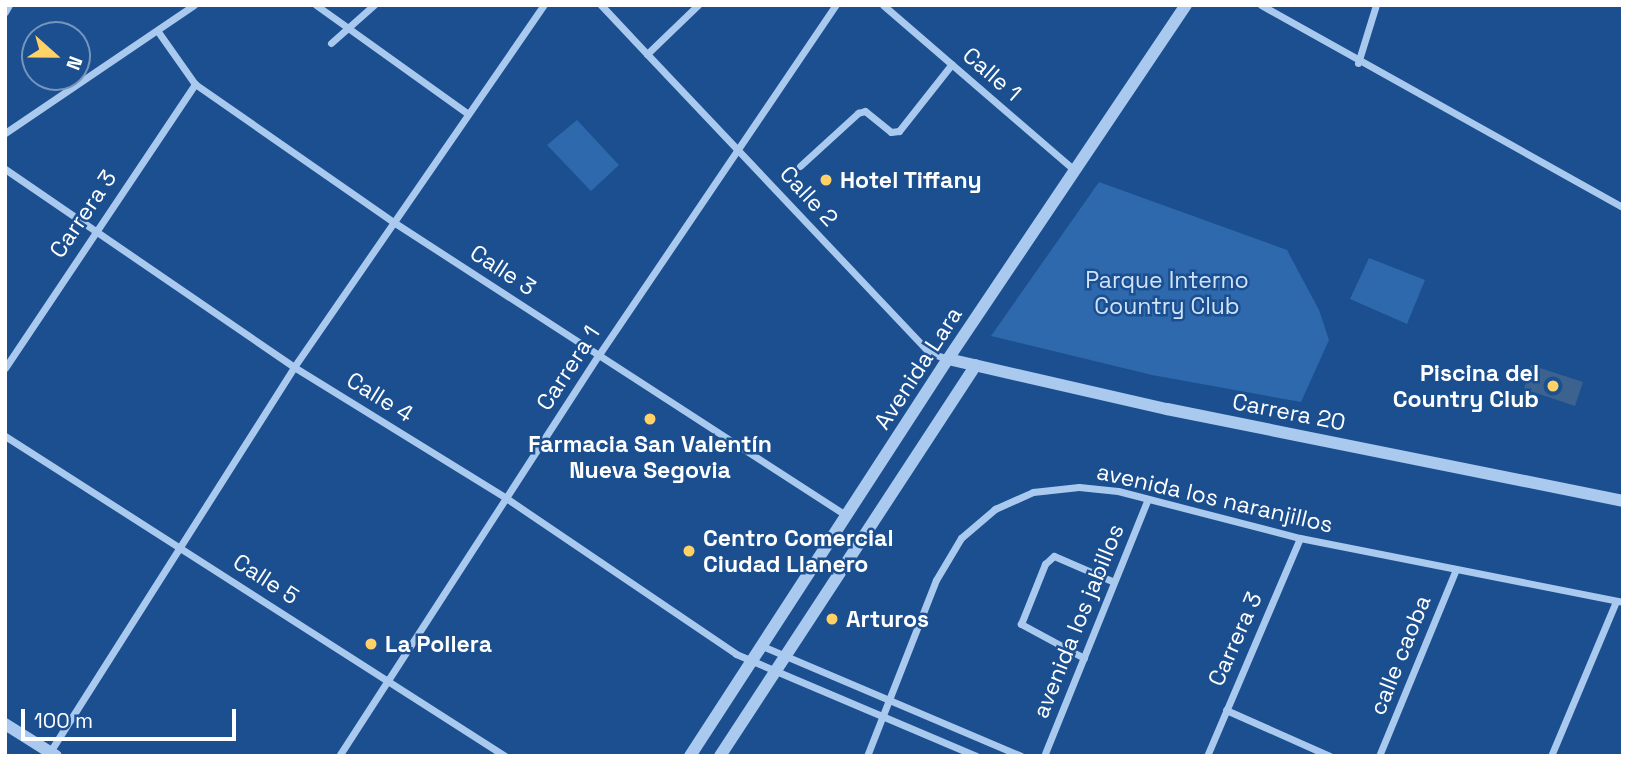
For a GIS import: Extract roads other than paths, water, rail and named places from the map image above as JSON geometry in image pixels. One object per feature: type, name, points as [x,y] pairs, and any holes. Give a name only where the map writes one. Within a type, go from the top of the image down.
[{"type":"street","points":[[5,12],[9,5]]},
{"type":"street","points":[[5,132],[159,33],[194,5]]},
{"type":"street","points":[[316,5],[468,114]]},
{"type":"street","points":[[331,44],[374,5]]},
{"type":"street","points":[[5,724],[51,755],[294,367],[544,5]]},
{"type":"street","name":"Calle 2","points":[[601,5],[930,353],[948,359]]},
{"type":"street","points":[[647,54],[698,5]]},
{"type":"street","name":"Carrera 1","points":[[339,756],[598,356],[836,5]]},
{"type":"street","name":"Calle 1","points":[[883,5],[1076,172]]},
{"type":"street","name":"Avenida Lara","points":[[690,756],[948,359],[1186,5]]},
{"type":"street","points":[[1261,5],[1358,63],[1623,207]]},
{"type":"street","points":[[1358,63],[1376,5]]},
{"type":"street","name":"Calle 3","points":[[159,33],[195,84],[395,223],[847,516]]},
{"type":"street","points":[[800,166],[865,110],[891,132],[898,131],[952,64]]},
{"type":"street","name":"Carrera 3","points":[[5,368],[95,228],[195,84]]},
{"type":"street","name":"Calle 4","points":[[5,169],[95,228],[294,367],[506,498],[736,654],[774,673],[884,715],[976,756]]},
{"type":"street","name":"Carrera 20","points":[[948,359],[1167,409],[1623,501]]},
{"type":"street","name":"Avenida Lara","points":[[720,756],[976,366]]},
{"type":"street","name":"Calle 5","points":[[5,436],[505,756]]},
{"type":"street","name":"avenida los naranjillos","points":[[867,756],[892,699],[936,580],[961,537],[995,509],[1033,492],[1079,487],[1118,491],[1147,501],[1300,538],[1620,601]]},
{"type":"street","name":"avenida los jabillos","points":[[1044,756],[1147,501]]},
{"type":"street","name":"Carrera 3","points":[[1207,756],[1300,538]]},
{"type":"street","points":[[1084,658],[1022,626],[1048,558],[1054,556],[1114,582]]},
{"type":"street","name":"calle caoba","points":[[1380,756],[1456,569]]},
{"type":"street","points":[[1551,756],[1620,601]]},
{"type":"street","points":[[762,646],[787,654],[1021,756]]},
{"type":"street","points":[[1226,709],[1330,756]]},
{"type":"place","name":"Hotel Tiffany","points":[[826,180]]},
{"type":"place","name":"Piscina del Country Club","points":[[1553,386]]},
{"type":"place","name":"Farmacia San Valentín Nueva Segovia","points":[[650,419]]},
{"type":"place","name":"Centro Comercial Ciudad Llanero","points":[[689,551]]},
{"type":"place","name":"Arturos","points":[[832,619]]},
{"type":"place","name":"La Pollera","points":[[371,644]]},
{"type":"park label","name":"Parque Interno Country Club","points":[[1167,293]]}]
